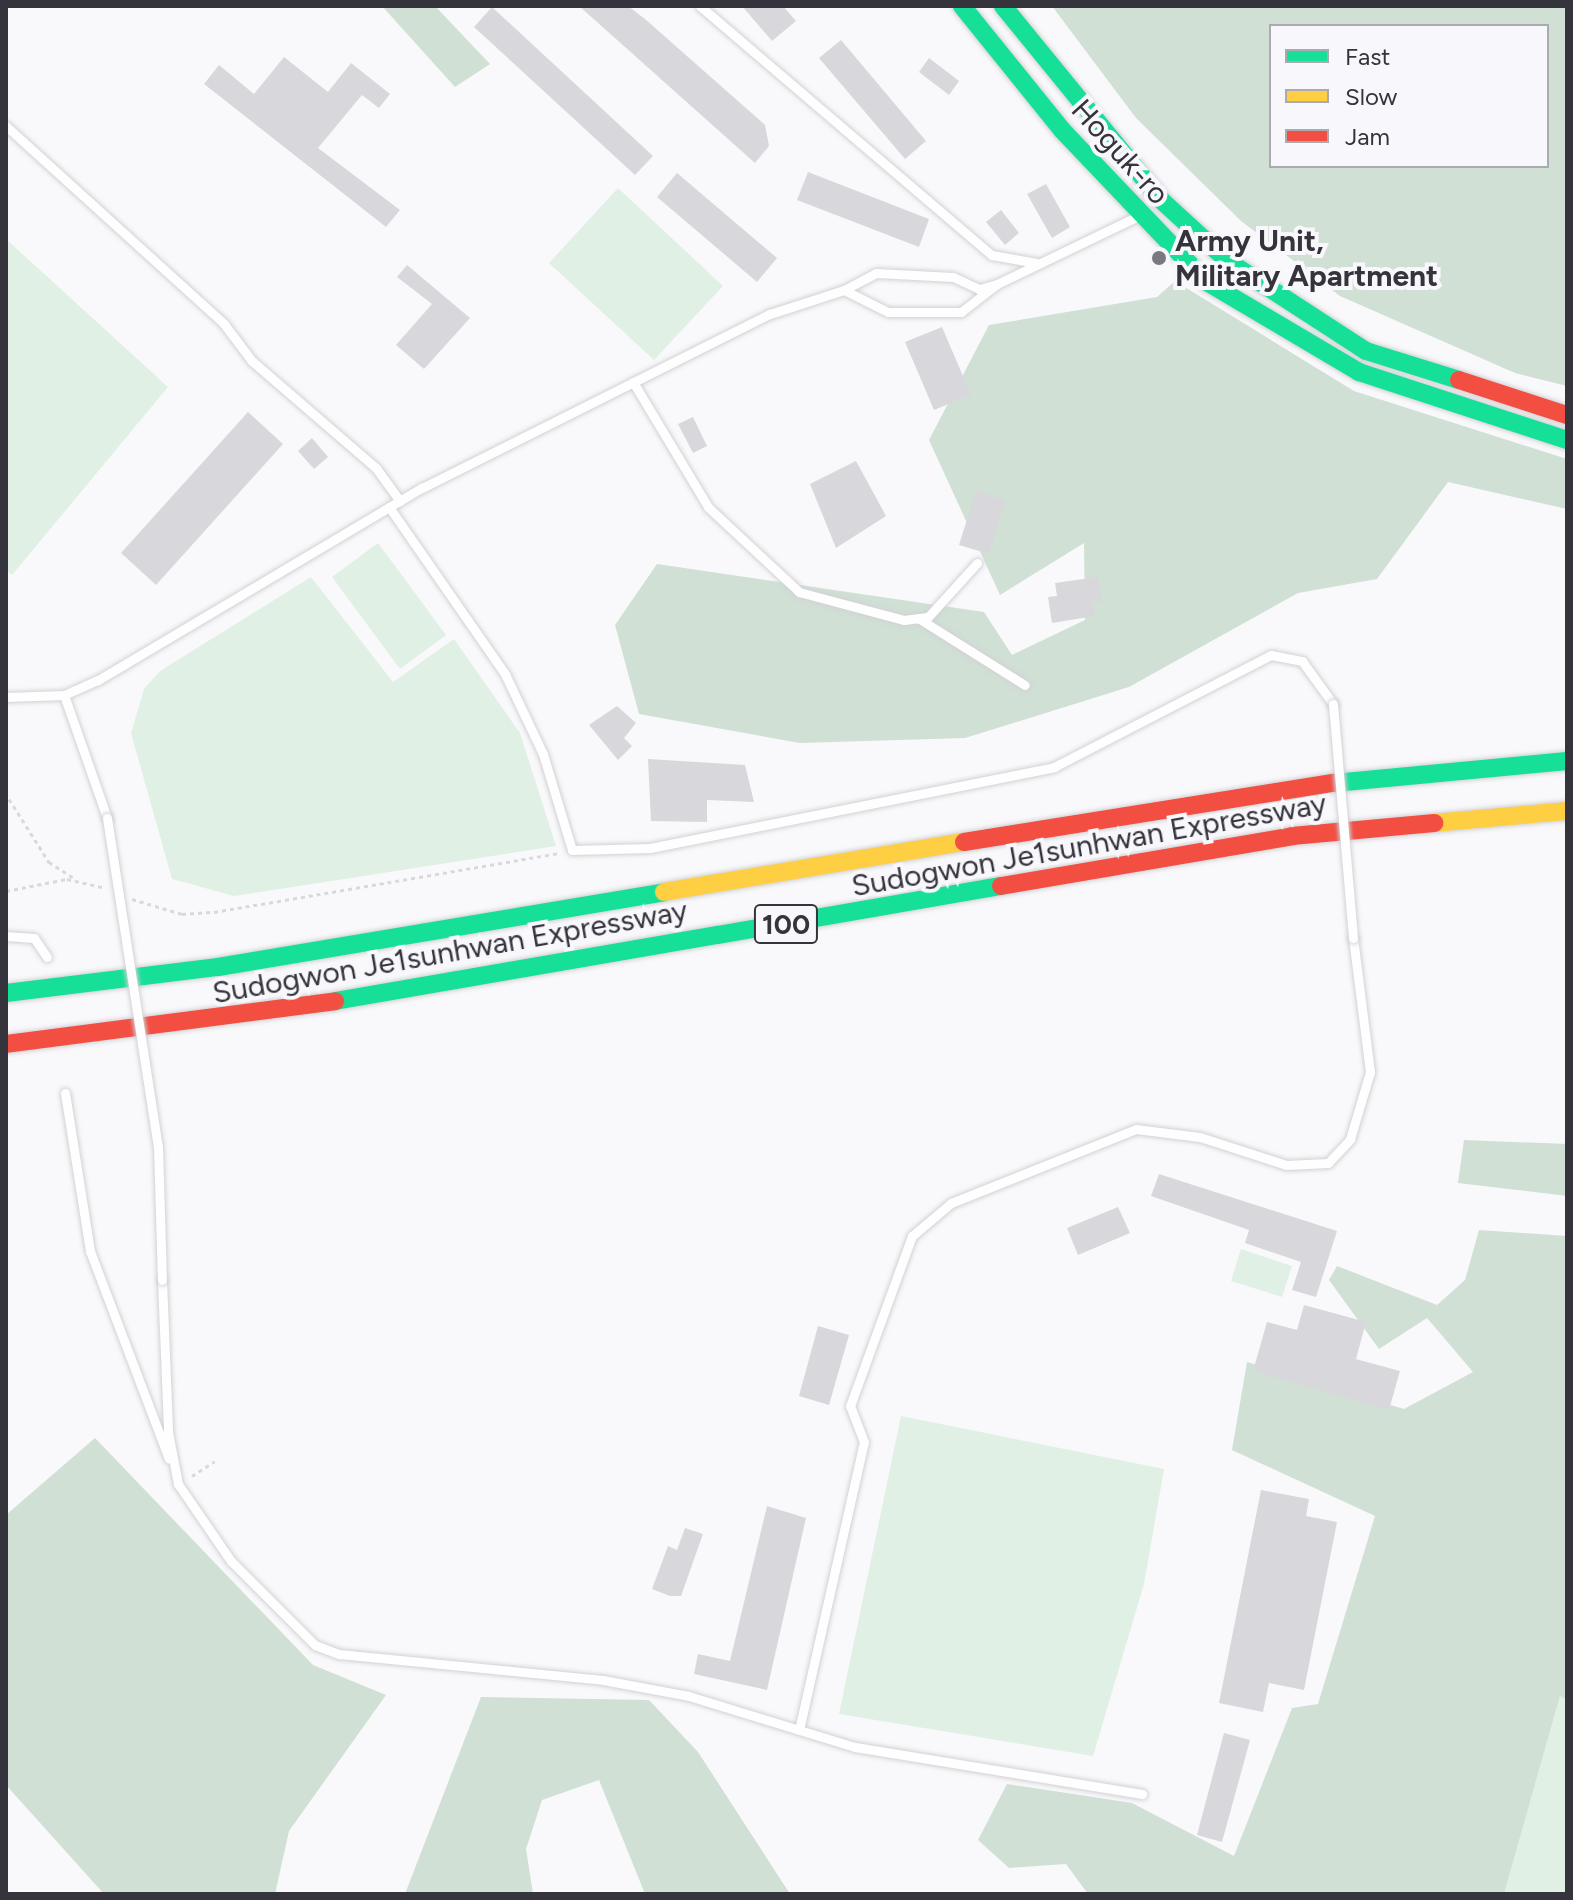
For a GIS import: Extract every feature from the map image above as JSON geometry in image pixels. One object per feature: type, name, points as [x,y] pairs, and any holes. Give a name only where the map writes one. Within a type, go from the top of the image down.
[{"type":"main road","name":"Hoguk-ro","points":[[962,6],[1138,216],[1207,282],[1359,372],[1567,440]]},
{"type":"main road","name":"Hoguk-ro","points":[[1003,6],[1161,200],[1229,262],[1366,351],[1567,415]]},
{"type":"main road","name":"Sudogwon Je1sunhwan Expressway","points":[[6,993],[218,967],[1284,788],[1567,761]]},
{"type":"main road","name":"Sudogwon Je1sunhwan Expressway","points":[[6,1044],[231,1019],[1292,836],[1567,811]]},
{"type":"lane","points":[[700,6],[992,255],[1043,262]]},
{"type":"lane","points":[[6,126],[224,324],[252,361],[376,468],[400,501]]},
{"type":"lane","points":[[6,697],[64,695],[400,501],[770,314],[844,290],[876,273],[953,277],[979,289],[997,284],[1138,216],[1161,200]]},
{"type":"lane","points":[[844,290],[888,312],[961,312],[997,284]]},
{"type":"lane","points":[[633,382],[708,507],[788,584],[834,603],[918,618],[1025,685]]},
{"type":"lane","points":[[389,507],[505,674],[543,754],[572,850],[650,848],[1054,767],[1271,655],[1302,661],[1333,704],[1353,938],[1370,1072],[1350,1139],[1328,1163],[1286,1165],[1200,1137],[1136,1129],[951,1203],[912,1236],[850,1406],[864,1442],[799,1730]]},
{"type":"lane","points":[[918,618],[957,592],[977,563]]},
{"type":"lane","points":[[64,695],[107,818],[158,1146],[168,1432],[178,1484]]},
{"type":"lane","points":[[6,936],[34,938],[47,957]]},
{"type":"lane","points":[[65,1093],[90,1251],[178,1484],[231,1561],[315,1645],[339,1654],[603,1680],[855,1747],[1142,1794]]},
{"type":"path","points":[[9,799],[49,862],[77,880],[110,890]]},
{"type":"path","points":[[122,895],[182,914],[214,912],[572,850]]},
{"type":"path","points":[[6,891],[77,880]]},
{"type":"path","points":[[178,1484],[215,1461]]},
{"type":"green space","points":[[382,6],[435,6],[490,64],[455,87]]},
{"type":"green space","points":[[1052,6],[1567,6],[1567,386],[1515,373],[1340,296],[1241,221],[1136,118]]},
{"type":"green space","points":[[618,188],[723,286],[654,360],[549,263]]},
{"type":"green space","points":[[6,239],[168,387],[12,575],[6,570]]},
{"type":"green space","points":[[1175,281],[1354,391],[1567,459],[1567,509],[1448,482],[1377,579],[1298,593],[1129,687],[965,738],[800,743],[639,714],[615,625],[657,564],[984,612],[1012,655],[1085,620],[1084,543],[1000,595],[929,440],[989,325],[1157,297]]},
{"type":"green space","points":[[378,543],[446,635],[400,669],[332,577]]},
{"type":"green space","points":[[311,577],[393,682],[454,639],[520,733],[556,846],[234,896],[172,879],[131,733],[144,689],[160,671]]},
{"type":"green space","points":[[1464,1140],[1567,1144],[1567,1196],[1458,1183]]},
{"type":"green space","points":[[1479,1230],[1567,1236],[1567,1700],[1560,1696],[1504,1894],[1088,1894],[1066,1864],[1009,1868],[978,1840],[1007,1784],[1132,1803],[1234,1856],[1292,1708],[1318,1704],[1375,1516],[1232,1450],[1247,1362],[1404,1409],[1473,1372],[1427,1318],[1379,1349],[1329,1280],[1337,1266],[1437,1305],[1465,1280]]},
{"type":"green space","points":[[1241,1249],[1292,1266],[1282,1297],[1231,1281]]},
{"type":"green space","points":[[901,1416],[1164,1469],[1144,1584],[1093,1756],[839,1714]]},
{"type":"green space","points":[[95,1438],[313,1665],[386,1695],[289,1831],[275,1894],[104,1894],[6,1785],[6,1515]]},
{"type":"green space","points":[[1560,1696],[1567,1700],[1567,1894],[1504,1894]]},
{"type":"green space","points":[[481,1697],[649,1700],[698,1752],[790,1894],[645,1894],[599,1780],[542,1800],[526,1849],[533,1894],[405,1894]]},
{"type":"building","points":[[579,6],[628,6],[765,125],[769,146],[755,163]]},
{"type":"building","points":[[742,6],[783,6],[796,21],[772,41]]},
{"type":"building","points":[[492,7],[653,156],[635,175],[474,27]]},
{"type":"building","points":[[841,40],[926,141],[905,159],[819,58]]},
{"type":"building","points":[[284,57],[328,92],[351,63],[390,94],[379,108],[362,95],[318,148],[400,210],[386,227],[204,84],[219,65],[254,94]]},
{"type":"building","points":[[929,58],[959,81],[949,95],[919,72]]},
{"type":"building","points":[[808,172],[929,219],[919,247],[797,200]]},
{"type":"building","points":[[677,173],[777,258],[757,282],[657,197]]},
{"type":"building","points":[[1046,184],[1070,227],[1052,238],[1027,194]]},
{"type":"building","points":[[1001,210],[1019,233],[1005,245],[986,222]]},
{"type":"building","points":[[407,265],[470,318],[424,369],[396,345],[432,304],[397,277]]},
{"type":"building","points":[[942,327],[971,395],[934,410],[905,342]]},
{"type":"building","points":[[248,412],[283,444],[156,585],[121,553]]},
{"type":"building","points":[[693,417],[707,446],[693,453],[678,424]]},
{"type":"building","points":[[312,438],[328,457],[314,469],[298,451]]},
{"type":"building","points":[[856,461],[886,516],[836,548],[810,484]]},
{"type":"building","points":[[976,491],[1005,500],[989,554],[959,545]]},
{"type":"building","points":[[1098,577],[1102,601],[1092,603],[1095,616],[1052,623],[1048,597],[1057,596],[1055,583]]},
{"type":"building","points":[[617,706],[636,723],[624,738],[632,746],[618,760],[589,725]]},
{"type":"building","points":[[648,759],[745,765],[754,802],[707,800],[707,822],[651,821]]},
{"type":"building","points":[[1159,1174],[1337,1231],[1316,1297],[1292,1290],[1301,1262],[1245,1243],[1249,1230],[1151,1196]]},
{"type":"building","points":[[1118,1207],[1130,1233],[1078,1255],[1067,1228]]},
{"type":"building","points":[[1304,1305],[1366,1322],[1356,1359],[1400,1371],[1389,1410],[1253,1371],[1267,1322],[1297,1330]]},
{"type":"building","points":[[818,1326],[849,1335],[829,1405],[799,1396]]},
{"type":"building","points":[[1261,1490],[1309,1499],[1306,1516],[1337,1522],[1304,1690],[1269,1683],[1263,1712],[1219,1703]]},
{"type":"building","points":[[767,1506],[806,1518],[767,1690],[694,1674],[698,1654],[730,1661]]},
{"type":"building","points":[[685,1528],[703,1534],[681,1596],[670,1596],[652,1589],[668,1546],[677,1550]]},
{"type":"building","points":[[1224,1733],[1250,1740],[1222,1842],[1197,1835]]},
{"type":"traffic: fast","points":[[962,6],[1062,130],[1207,282],[1359,372],[1567,440]]},
{"type":"traffic: fast","points":[[1003,6],[1161,200],[1229,262],[1366,351],[1459,380]]},
{"type":"traffic: fast","points":[[1334,783],[1567,761]]},
{"type":"traffic: fast","points":[[335,1001],[1001,886]]},
{"type":"traffic: fast","points":[[6,993],[218,967],[664,892]]},
{"type":"traffic: slow","points":[[1434,823],[1567,811]]},
{"type":"traffic: slow","points":[[664,892],[964,842]]},
{"type":"traffic: jam","points":[[1459,380],[1567,415]]},
{"type":"traffic: jam","points":[[964,842],[1334,783]]},
{"type":"traffic: jam","points":[[1001,886],[1292,836],[1434,823]]},
{"type":"traffic: jam","points":[[6,1044],[335,1001]]},
{"type":"place","name":"Army Unit, Military Apartment","points":[[1159,258]]}]
